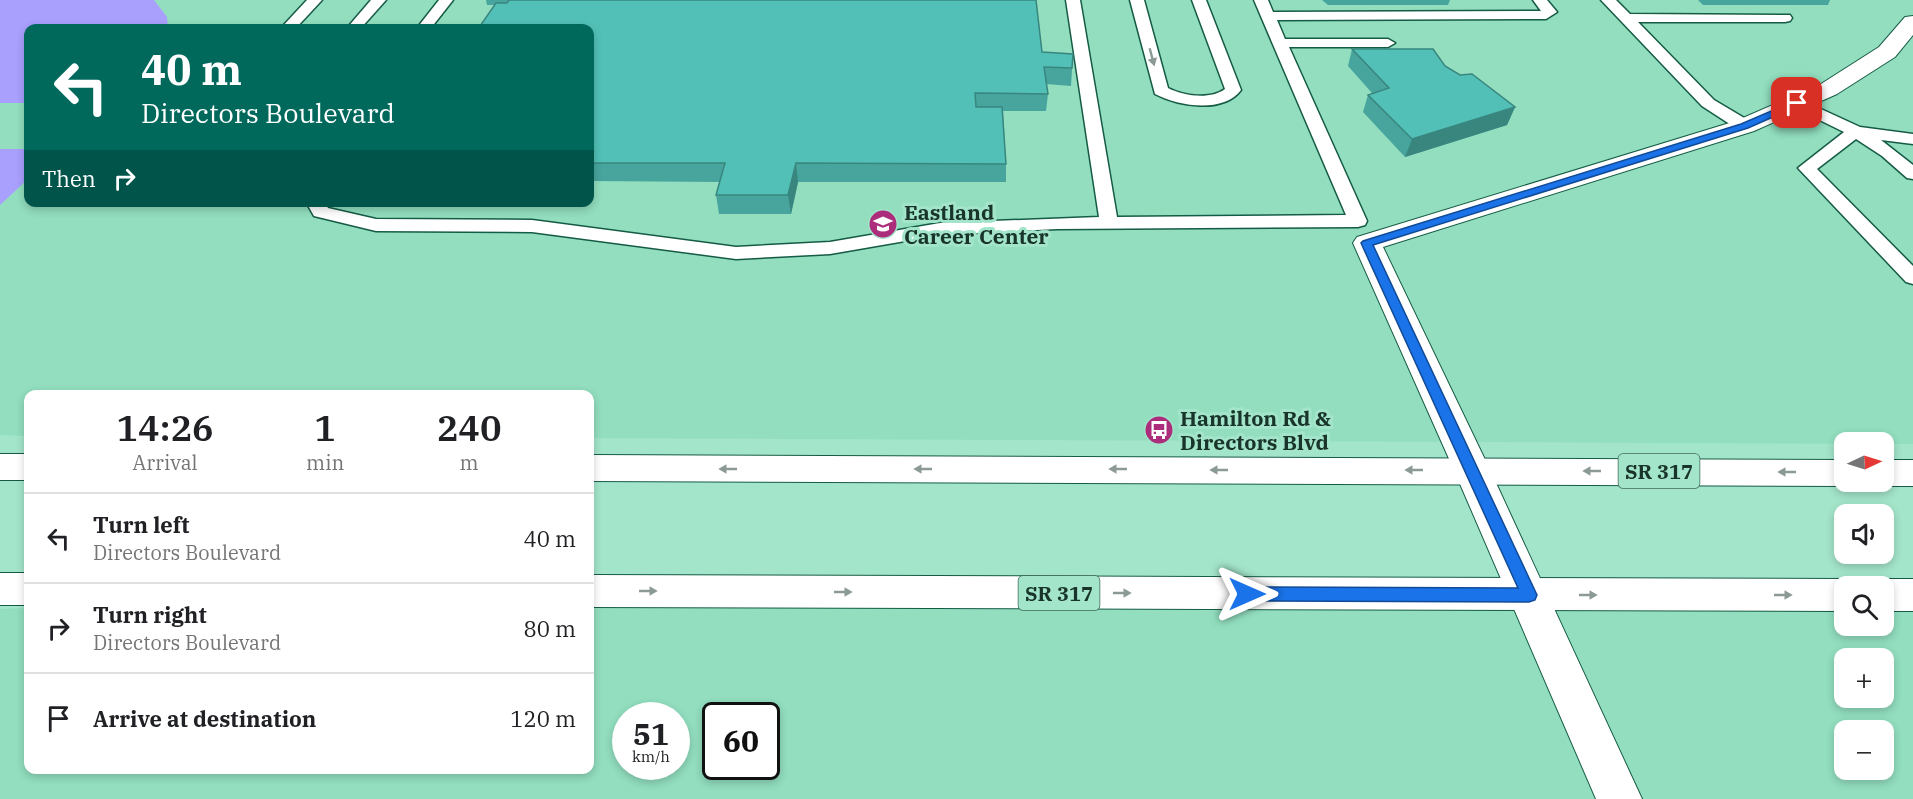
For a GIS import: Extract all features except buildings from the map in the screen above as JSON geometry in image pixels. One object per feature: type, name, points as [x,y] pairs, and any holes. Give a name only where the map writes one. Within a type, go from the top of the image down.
[{"type":"main road","points":[[1619,799],[1529,595],[1362,232],[1745,126],[1829,89],[1887,52],[1913,22]]},
{"type":"main road","points":[[0,467],[24,467]]},
{"type":"main road","name":"SR 317","points":[[594,468],[1834,473]]},
{"type":"main road","points":[[1894,473],[1913,473]]},
{"type":"main road","points":[[0,589],[24,589]]},
{"type":"main road","name":"SR 317","points":[[594,591],[1834,595]]},
{"type":"main road","points":[[1894,596],[1913,596]]},
{"type":"lane","points":[[292,24],[315,0]]},
{"type":"lane","points":[[358,24],[379,0]]},
{"type":"lane","points":[[427,24],[446,0]]},
{"type":"lane","points":[[1073,0],[1109,223]]},
{"type":"lane","points":[[1137,0],[1161,91],[1182,99],[1221,98],[1229,95],[1233,90],[1199,0]]},
{"type":"lane","points":[[318,207],[321,212],[376,225],[532,226],[736,253],[830,248],[940,229],[1109,223],[1362,232],[1265,8],[1546,15],[1550,12],[1540,0]]},
{"type":"lane","points":[[1608,0],[1708,103],[1745,126]]},
{"type":"lane","points":[[1626,18],[1785,18]]},
{"type":"lane","points":[[1281,43],[1388,43]]},
{"type":"lane","points":[[1797,103],[1856,131],[1888,152],[1913,174]]},
{"type":"lane","points":[[1913,139],[1856,131],[1807,168],[1913,278]]},
{"type":"shaded area","name":"Eastland Career Center","points":[[0,0],[1913,0],[1913,444],[1894,444],[1894,432],[1834,432],[1834,444],[594,438],[594,390],[24,390],[24,436],[0,435]]},
{"type":"shaded area","points":[[0,0],[154,0],[167,17],[168,24],[24,24],[24,103],[0,103]]},
{"type":"shaded area","points":[[0,149],[24,149],[24,183],[0,205]]},
{"type":"shaded area","points":[[1834,591],[1834,636],[1894,636],[1894,591],[1913,591],[1913,799],[0,799],[0,609],[24,608],[24,774],[594,774],[594,603]]},
{"type":"place","name":"Eastland Career Center","points":[[883,224]]},
{"type":"place","name":"Hamilton Rd & Directors Blvd","points":[[1159,430]]},
{"type":"route","points":[[1247,594],[1529,595],[1367,243],[1745,126],[1797,103]]}]
